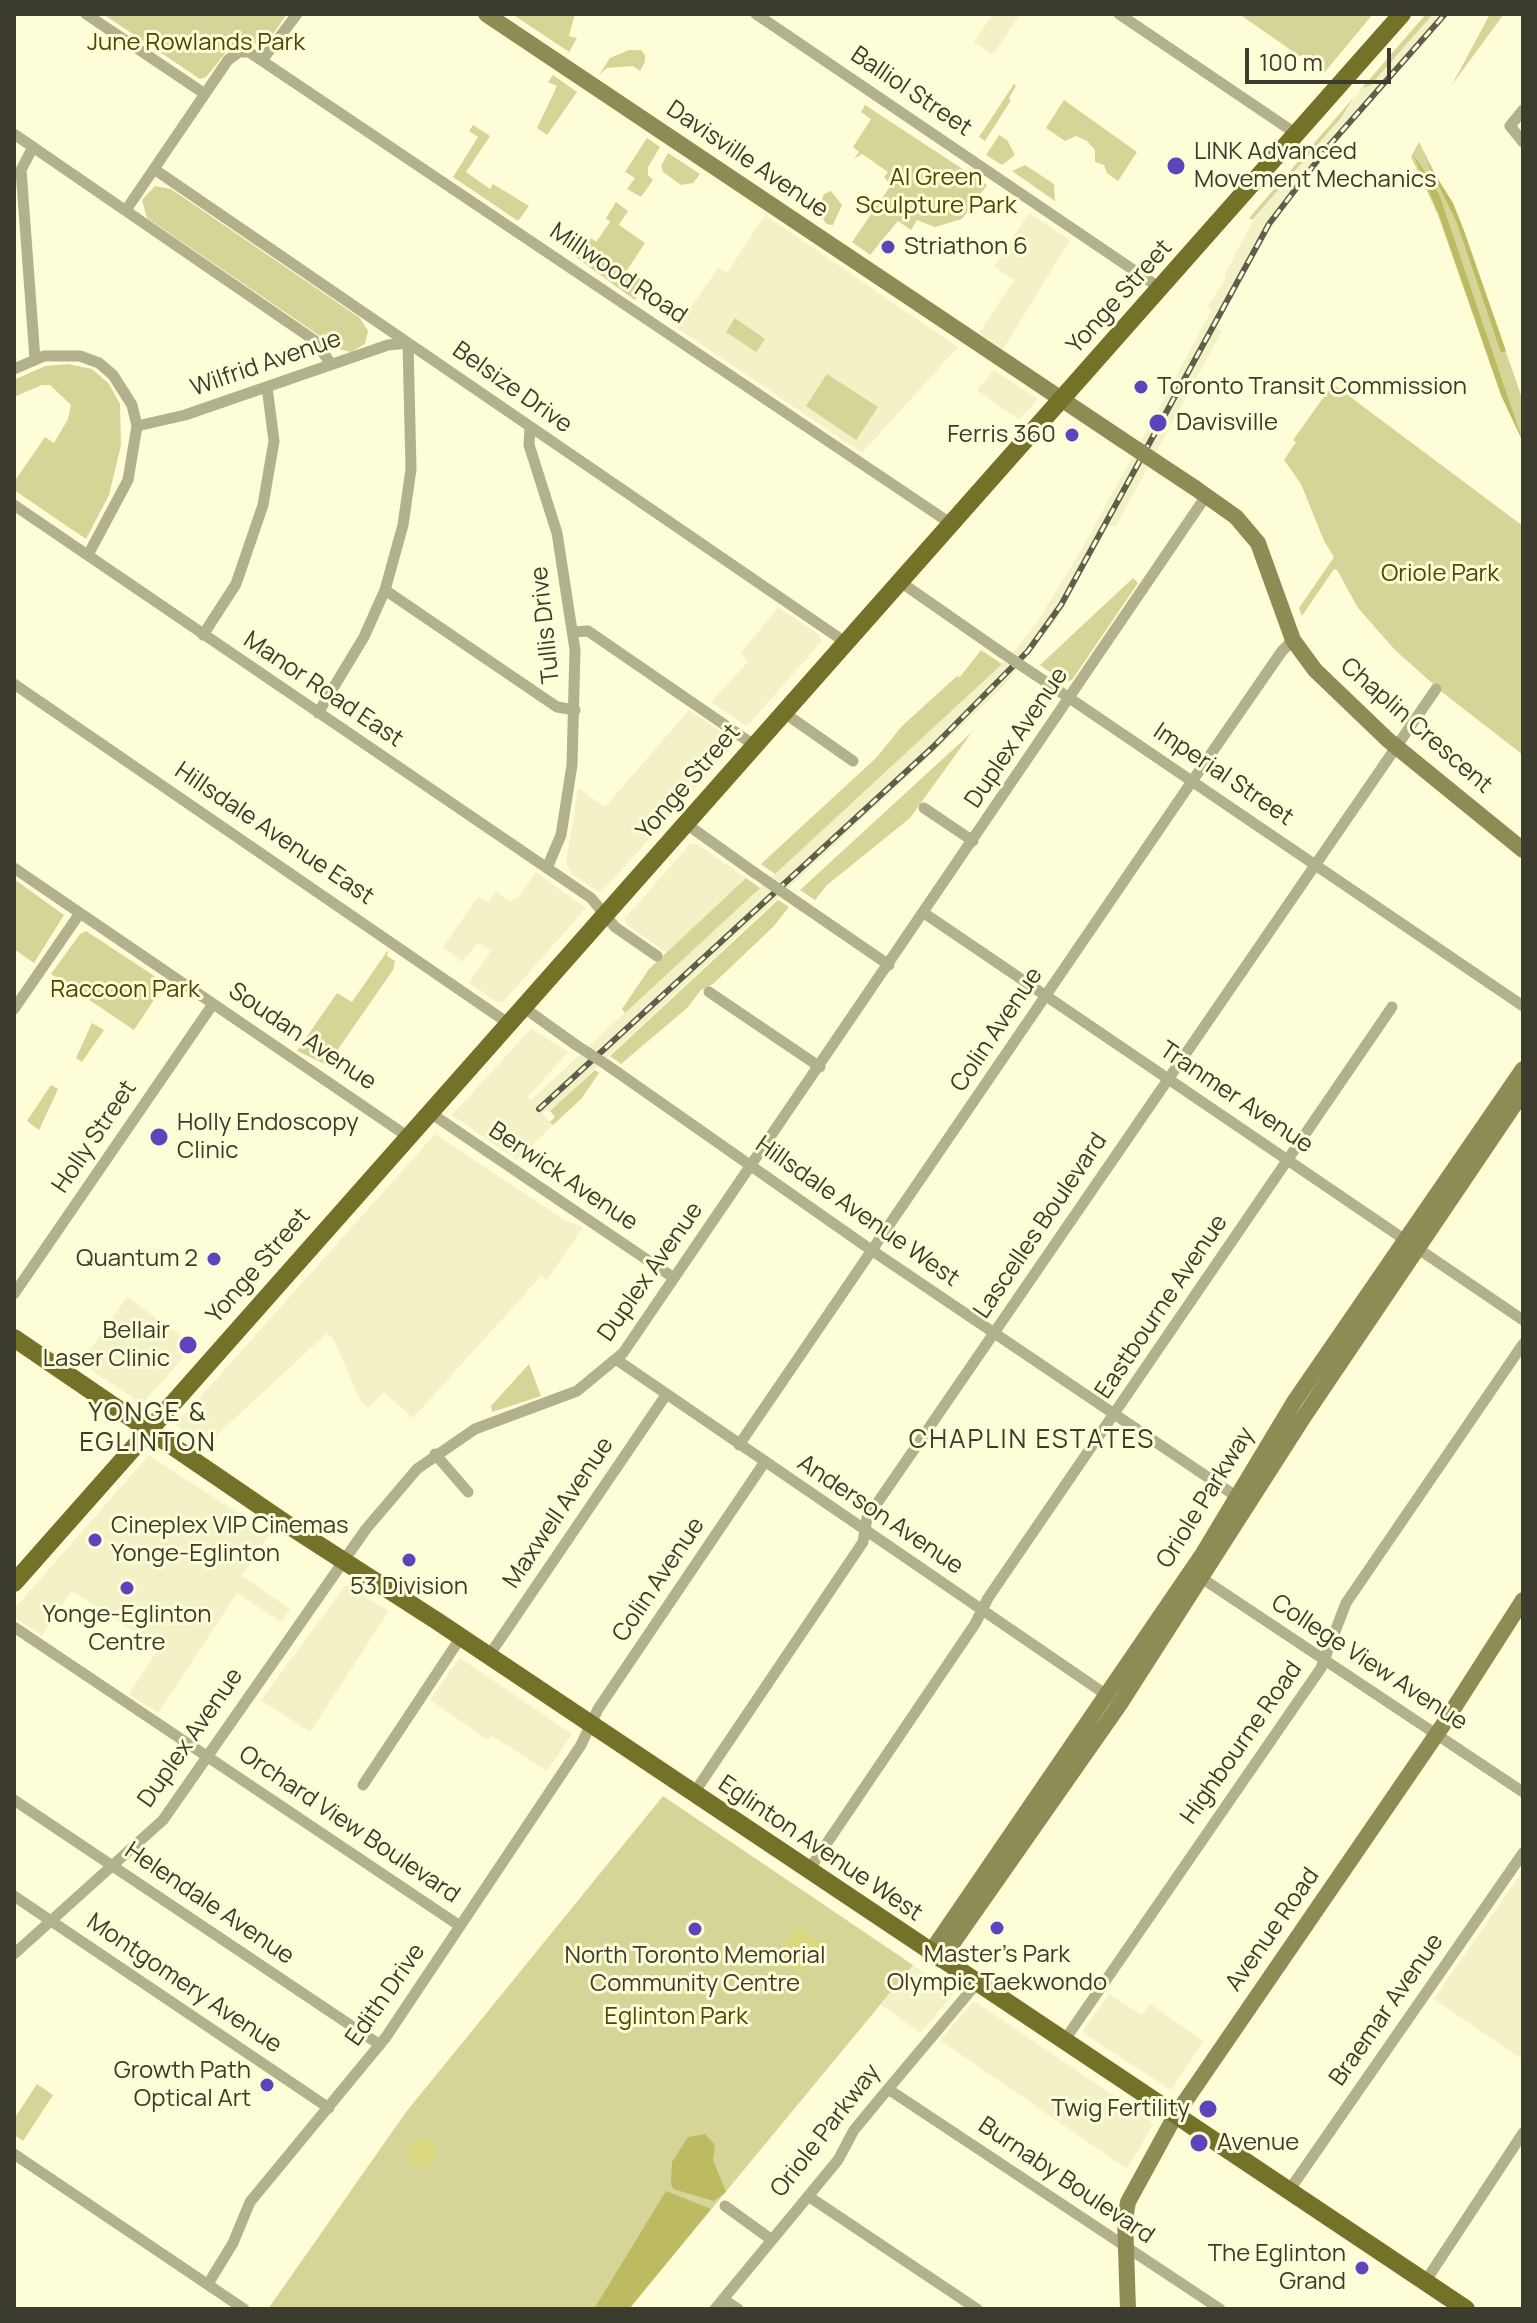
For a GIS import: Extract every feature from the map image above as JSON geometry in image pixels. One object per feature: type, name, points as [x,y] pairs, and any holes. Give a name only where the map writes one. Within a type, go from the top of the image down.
[{"type":"main road","name":"Yonge Street","points":[[14,1583],[1402,14]]},
{"type":"main road","name":"Eglinton Avenue West","points":[[14,1338],[343,1562],[461,1637],[1466,2309]]},
{"type":"street","points":[[86,14],[205,94]]},
{"type":"street","points":[[126,210],[235,54],[245,50],[263,59],[297,14]]},
{"type":"street","name":"Davisville Avenue","points":[[486,14],[1061,400]]},
{"type":"street","name":"Balliol Street","points":[[756,14],[1160,288]]},
{"type":"street","points":[[1119,14],[1295,133]]},
{"type":"street","name":"Millwood Road","points":[[263,59],[950,523]]},
{"type":"street","points":[[1523,110],[1510,126],[1523,142]]},
{"type":"street","points":[[14,134],[314,340],[331,364]]},
{"type":"street","points":[[33,147],[21,170],[19,229],[35,359]]},
{"type":"street","name":"Belsize Drive","points":[[154,169],[845,642]]},
{"type":"street","points":[[318,713],[358,647],[385,590],[403,525],[411,469],[408,343]]},
{"type":"street","name":"Wilfrid Avenue","points":[[137,426],[185,415],[388,345],[408,343]]},
{"type":"street","points":[[14,369],[35,359],[68,355],[99,363],[125,392],[137,426],[128,480],[88,555]]},
{"type":"street","points":[[203,635],[236,584],[263,505],[274,441],[267,387]]},
{"type":"street","name":"Chaplin Crescent","points":[[1061,400],[1236,517],[1258,543],[1293,640],[1340,697],[1395,747],[1499,827],[1523,850]]},
{"type":"street","name":"Tullis Drive","points":[[530,427],[529,445],[557,533],[574,632],[572,765],[561,835],[547,868]]},
{"type":"street","name":"Duplex Avenue","points":[[14,1954],[163,1820],[392,1496],[435,1454],[475,1429],[577,1391],[617,1360],[1070,698],[1201,492]]},
{"type":"street","name":"Manor Road East","points":[[14,505],[595,901],[615,927],[657,956]]},
{"type":"street","name":"Imperial Street","points":[[899,581],[1523,1006]]},
{"type":"street","points":[[385,590],[557,707],[575,710]]},
{"type":"street","points":[[574,632],[588,631],[754,745]]},
{"type":"street","name":"Colin Avenue","points":[[739,1445],[1192,781],[1282,651],[1293,640]]},
{"type":"street","name":"Hillsdale Avenue East","points":[[14,684],[508,1023]]},
{"type":"street","name":"Lascelles Boulevard","points":[[694,1793],[857,1551],[867,1518],[1436,689]]},
{"type":"street","points":[[783,712],[853,761]]},
{"type":"street","points":[[924,808],[973,841]]},
{"type":"street","points":[[685,823],[889,965]]},
{"type":"street","name":"Soudan Avenue","points":[[14,868],[407,1136]]},
{"type":"street","points":[[14,1009],[80,913]]},
{"type":"street","name":"Tranmer Avenue","points":[[924,913],[1523,1320]]},
{"type":"street","points":[[709,992],[820,1067]]},
{"type":"street","name":"Holly Street","points":[[14,1294],[213,1004]]},
{"type":"street","name":"Hillsdale Avenue West","points":[[523,1007],[873,1251],[1242,1500]]},
{"type":"street","name":"Eastbourne Avenue","points":[[808,1871],[1392,1007]]},
{"type":"street","name":"Oriole Parkway","points":[[935,1956],[1197,1575],[1242,1500],[1523,1069]]},
{"type":"street","name":"Oriole Parkway","points":[[1411,1244],[1523,1092]]},
{"type":"street","name":"Berwick Avenue","points":[[429,1112],[674,1278]]},
{"type":"street","name":"Highbourne Road","points":[[1064,2041],[1324,1659],[1346,1603],[1523,1344]]},
{"type":"street","name":"Anderson Avenue","points":[[617,1360],[1113,1700]]},
{"type":"street","name":"Maxwell Avenue","points":[[488,1657],[666,1395]]},
{"type":"street","points":[[435,1454],[468,1492]]},
{"type":"street","name":"Colin Avenue","points":[[590,1723],[764,1463]]},
{"type":"street","name":"College View Avenue","points":[[1197,1575],[1523,1792]]},
{"type":"street","name":"Avenue Road","points":[[1128,2309],[1128,2202],[1175,2116],[1436,1734],[1523,1600]]},
{"type":"street","name":"Orchard View Boulevard","points":[[14,1627],[460,1926]]},
{"type":"street","points":[[363,1785],[461,1637]]},
{"type":"street","name":"Edith Drive","points":[[208,2284],[233,2243],[250,2202],[380,2045],[581,1745],[590,1723]]},
{"type":"street","name":"Helendale Avenue","points":[[14,1800],[380,2045]]},
{"type":"street","name":"Braemar Avenue","points":[[1288,2192],[1523,1853]]},
{"type":"street","name":"Montgomery Avenue","points":[[14,1896],[329,2108]]},
{"type":"street","name":"Oriole Parkway","points":[[715,2309],[808,2196],[888,2089],[977,1983]]},
{"type":"street","name":"Burnaby Boulevard","points":[[888,2089],[1220,2309]]},
{"type":"street","points":[[1425,2282],[1523,2133]]},
{"type":"street","points":[[14,2154],[244,2309]]},
{"type":"street","points":[[808,2196],[977,2309]]},
{"type":"street","points":[[725,2206],[772,2240]]},
{"type":"street","points":[[723,2299],[738,2309]]},
{"type":"shaded area","points":[[993,14],[1020,14],[993,55],[974,42]]},
{"type":"shaded area","points":[[1433,14],[1449,14],[1298,184],[1271,223],[1216,327],[1222,331],[1116,526],[1108,526],[1054,623],[1001,689],[550,1111],[542,1112],[553,1125],[517,1160],[452,1115],[531,1029],[568,1052],[528,1097],[531,1100],[1016,649],[1036,624],[1083,547],[1212,310],[1207,307],[1226,278],[1224,276],[1256,215],[1340,119],[1362,88],[1370,86]]},
{"type":"shaded area","points":[[1413,154],[1439,194],[1523,442],[1501,395],[1439,215]]},
{"type":"shaded area","points":[[1426,160],[1453,203],[1506,351],[1501,353],[1457,223]]},
{"type":"shaded area","points":[[1029,213],[1070,240],[1003,349],[979,333],[1014,280],[994,266]]},
{"type":"shaded area","points":[[765,215],[958,347],[862,453],[677,328],[718,268],[727,273]]},
{"type":"shaded area","points":[[994,370],[1038,399],[1019,420],[977,390]]},
{"type":"shaded area","points":[[778,607],[818,634],[822,641],[749,724],[744,725],[711,702],[748,662],[741,653]]},
{"type":"shaded area","points":[[689,710],[732,739],[732,747],[606,887],[598,892],[572,874],[566,863],[578,788],[605,807]]},
{"type":"shaded area","points":[[690,844],[697,844],[746,878],[667,953],[626,924],[625,918]]},
{"type":"shaded area","points":[[536,872],[586,908],[503,1002],[496,1002],[469,983],[491,951],[478,943],[462,962],[443,947],[478,897],[488,903],[496,891],[510,901],[518,898]]},
{"type":"shaded area","points":[[435,1134],[565,1220],[583,1227],[549,1277],[545,1280],[542,1275],[413,1418],[384,1392],[369,1408],[360,1400],[334,1340],[327,1333],[205,1446],[186,1434],[176,1424]]},
{"type":"shaded area","points":[[127,1297],[195,1345],[142,1404],[81,1363]]},
{"type":"shaded area","name":"Yonge-Eglinton Centre","points":[[149,1455],[270,1534],[242,1576],[290,1609],[281,1622],[237,1593],[158,1713],[129,1694],[159,1648],[72,1591],[42,1636],[14,1617],[14,1609]]},
{"type":"shaded area","points":[[346,1585],[389,1611],[310,1732],[261,1700]]},
{"type":"shaded area","points":[[460,1658],[572,1734],[547,1771],[492,1736],[488,1740],[430,1700]]},
{"type":"shaded area","points":[[1523,1871],[1523,2060],[1434,1999]]},
{"type":"shaded area","points":[[796,1927],[823,1943],[803,1973],[794,1967],[808,1947],[802,1942],[787,1963],[776,1955]]},
{"type":"shaded area","points":[[913,1965],[954,1993],[921,2033],[881,2005]]},
{"type":"shaded area","points":[[1109,1994],[1142,2015],[1150,2004],[1204,2041],[1171,2090],[1083,2031]]},
{"type":"shaded area","points":[[974,2001],[1149,2119],[1153,2125],[1127,2169],[940,2040]]},
{"type":"shaded area","points":[[705,2134],[715,2145],[713,2160],[726,2192],[714,2201],[673,2189],[671,2183],[672,2162],[688,2137]]},
{"type":"shaded area","points":[[422,2139],[432,2143],[436,2153],[432,2163],[422,2167],[412,2163],[408,2153],[412,2143]]},
{"type":"shaded area","points":[[666,2191],[711,2209],[629,2309],[594,2309]]},
{"type":"green space","name":"June Rowlands Park","points":[[103,14],[287,14],[271,37],[259,43],[232,45],[206,77],[200,79]]},
{"type":"green space","points":[[512,14],[575,14],[569,36],[577,38],[569,52]]},
{"type":"green space","points":[[1239,14],[1373,14],[1324,73]]},
{"type":"green space","points":[[1426,14],[1433,14],[1370,86],[1362,88]]},
{"type":"green space","points":[[1490,14],[1504,14],[1451,86],[1460,70]]},
{"type":"green space","points":[[629,50],[641,50],[645,55],[640,71],[633,66],[607,68],[599,75],[610,58]]},
{"type":"green space","points":[[553,75],[577,92],[547,135],[537,128],[557,86],[548,82]]},
{"type":"green space","points":[[1014,84],[1011,100],[985,141],[979,137]]},
{"type":"green space","points":[[1355,96],[1340,119],[1252,220],[1249,218]]},
{"type":"green space","points":[[1064,100],[1137,152],[1118,181],[1107,173],[1104,165],[1095,162],[1095,150],[1087,141],[1076,136],[1065,141],[1046,128]]},
{"type":"green space","name":"Al Green Sculpture Park","points":[[865,105],[987,185],[962,219],[935,227],[917,220],[911,230],[898,221],[870,255],[852,242],[891,185],[884,177],[888,172],[862,154],[854,159],[859,152],[853,147],[871,119],[861,112]]},
{"type":"green space","points":[[473,125],[490,136],[466,172],[490,189],[493,184],[529,206],[518,221],[453,177],[478,137],[469,131]]},
{"type":"green space","points":[[999,135],[1007,140],[1015,155],[1002,165],[986,155]]},
{"type":"green space","points":[[647,138],[660,147],[648,167],[648,175],[653,180],[641,197],[627,189],[635,178],[625,172]]},
{"type":"green space","points":[[1419,142],[1463,228],[1523,401],[1523,442],[1501,395],[1438,215],[1411,157]]},
{"type":"green space","points":[[668,153],[700,174],[693,183],[681,185],[663,172],[661,166]]},
{"type":"green space","points":[[1025,165],[1054,184],[1055,201],[1012,171]]},
{"type":"green space","points":[[155,186],[171,189],[360,318],[368,331],[365,344],[351,352],[339,349],[147,218],[142,200]]},
{"type":"green space","points":[[831,191],[842,205],[833,225],[826,224],[818,209],[824,194]]},
{"type":"green space","points":[[616,202],[628,211],[619,225],[645,243],[627,270],[646,283],[635,300],[559,245],[568,230],[587,243],[591,238],[596,242],[610,222],[606,218]]},
{"type":"green space","points":[[735,318],[765,339],[756,352],[726,332]]},
{"type":"green space","points":[[68,364],[92,369],[109,384],[120,404],[121,445],[109,495],[86,539],[14,490],[14,482],[45,437],[54,443],[68,419],[71,405],[50,385],[42,385],[14,397],[14,380],[45,366]]},
{"type":"green space","points":[[827,374],[878,407],[856,440],[806,406]]},
{"type":"green space","name":"Oriole Park","points":[[1333,384],[1523,526],[1523,755],[1442,692],[1395,650],[1358,608],[1337,570],[1334,569],[1302,616],[1299,608],[1334,557],[1324,541],[1301,484],[1284,460],[1296,442],[1293,440]]},
{"type":"green space","points":[[1133,578],[1138,583],[1072,680],[1064,682],[1040,665]]},
{"type":"green space","points":[[981,650],[1002,664],[775,874],[761,864],[877,757],[902,726],[957,676],[960,677]]},
{"type":"green space","points":[[972,732],[910,818],[827,885],[815,900],[800,890]]},
{"type":"green space","points":[[746,878],[760,888],[625,1013],[622,1009],[649,969]]},
{"type":"green space","points":[[14,879],[64,915],[34,963],[14,949]]},
{"type":"green space","points":[[778,900],[789,907],[773,927],[713,984],[701,990],[687,1008],[621,1064],[610,1056]]},
{"type":"green space","name":"Raccoon Park","points":[[86,931],[165,983],[134,1030],[51,974],[80,934]]},
{"type":"green space","points":[[388,950],[387,956],[395,961],[393,970],[327,1065],[297,1051],[337,993],[352,1002]]},
{"type":"green space","points":[[92,1023],[104,1030],[82,1062],[76,1058]]},
{"type":"green space","points":[[595,1070],[599,1073],[581,1099],[553,1125],[550,1122],[555,1117],[550,1111]]},
{"type":"green space","points":[[51,1085],[58,1089],[39,1130],[27,1121]]},
{"type":"green space","points":[[529,1364],[541,1396],[492,1412],[491,1406]]},
{"type":"green space","name":"Eglinton Park","points":[[663,1796],[913,1965],[629,2309],[268,2309],[406,2112]]},
{"type":"green space","points":[[37,2084],[53,2095],[23,2141],[14,2135],[14,2119]]},
{"type":"railway","points":[[539,1109],[933,747],[1028,651],[1061,605],[1269,224],[1327,148],[1445,14]]},
{"type":"place","name":"LINK Advanced Movement Mechanics","points":[[1176,166]]},
{"type":"place","name":"Striathon 6","points":[[888,247]]},
{"type":"place","name":"Toronto Transit Commission","points":[[1141,387]]},
{"type":"place","name":"Davisville","points":[[1158,423]]},
{"type":"place","name":"Ferris 360","points":[[1072,435]]},
{"type":"place","name":"Holly Endoscopy Clinic","points":[[159,1137]]},
{"type":"place","name":"Quantum 2","points":[[214,1259]]},
{"type":"place","name":"Bellair Laser Clinic","points":[[188,1345]]},
{"type":"place","name":"Cineplex VIP Cinemas Yonge-Eglinton","points":[[95,1540]]},
{"type":"place","name":"53 Division","points":[[409,1560]]},
{"type":"place","name":"Yonge-Eglinton Centre","points":[[127,1588]]},
{"type":"place","name":"Master’s Park Olympic Taekwondo","points":[[997,1928]]},
{"type":"place","name":"North Toronto Memorial Community Centre","points":[[695,1929]]},
{"type":"place","name":"Growth Path Optical Art","points":[[267,2085]]},
{"type":"place","name":"Twig Fertility","points":[[1208,2109]]},
{"type":"place","name":"Avenue","points":[[1199,2143]]},
{"type":"place","name":"The Eglinton Grand","points":[[1362,2268]]},
{"type":"district","name":"YONGE & EGLINTON","points":[[148,1429]]},
{"type":"district","name":"CHAPLIN ESTATES","points":[[1032,1441]]}]
